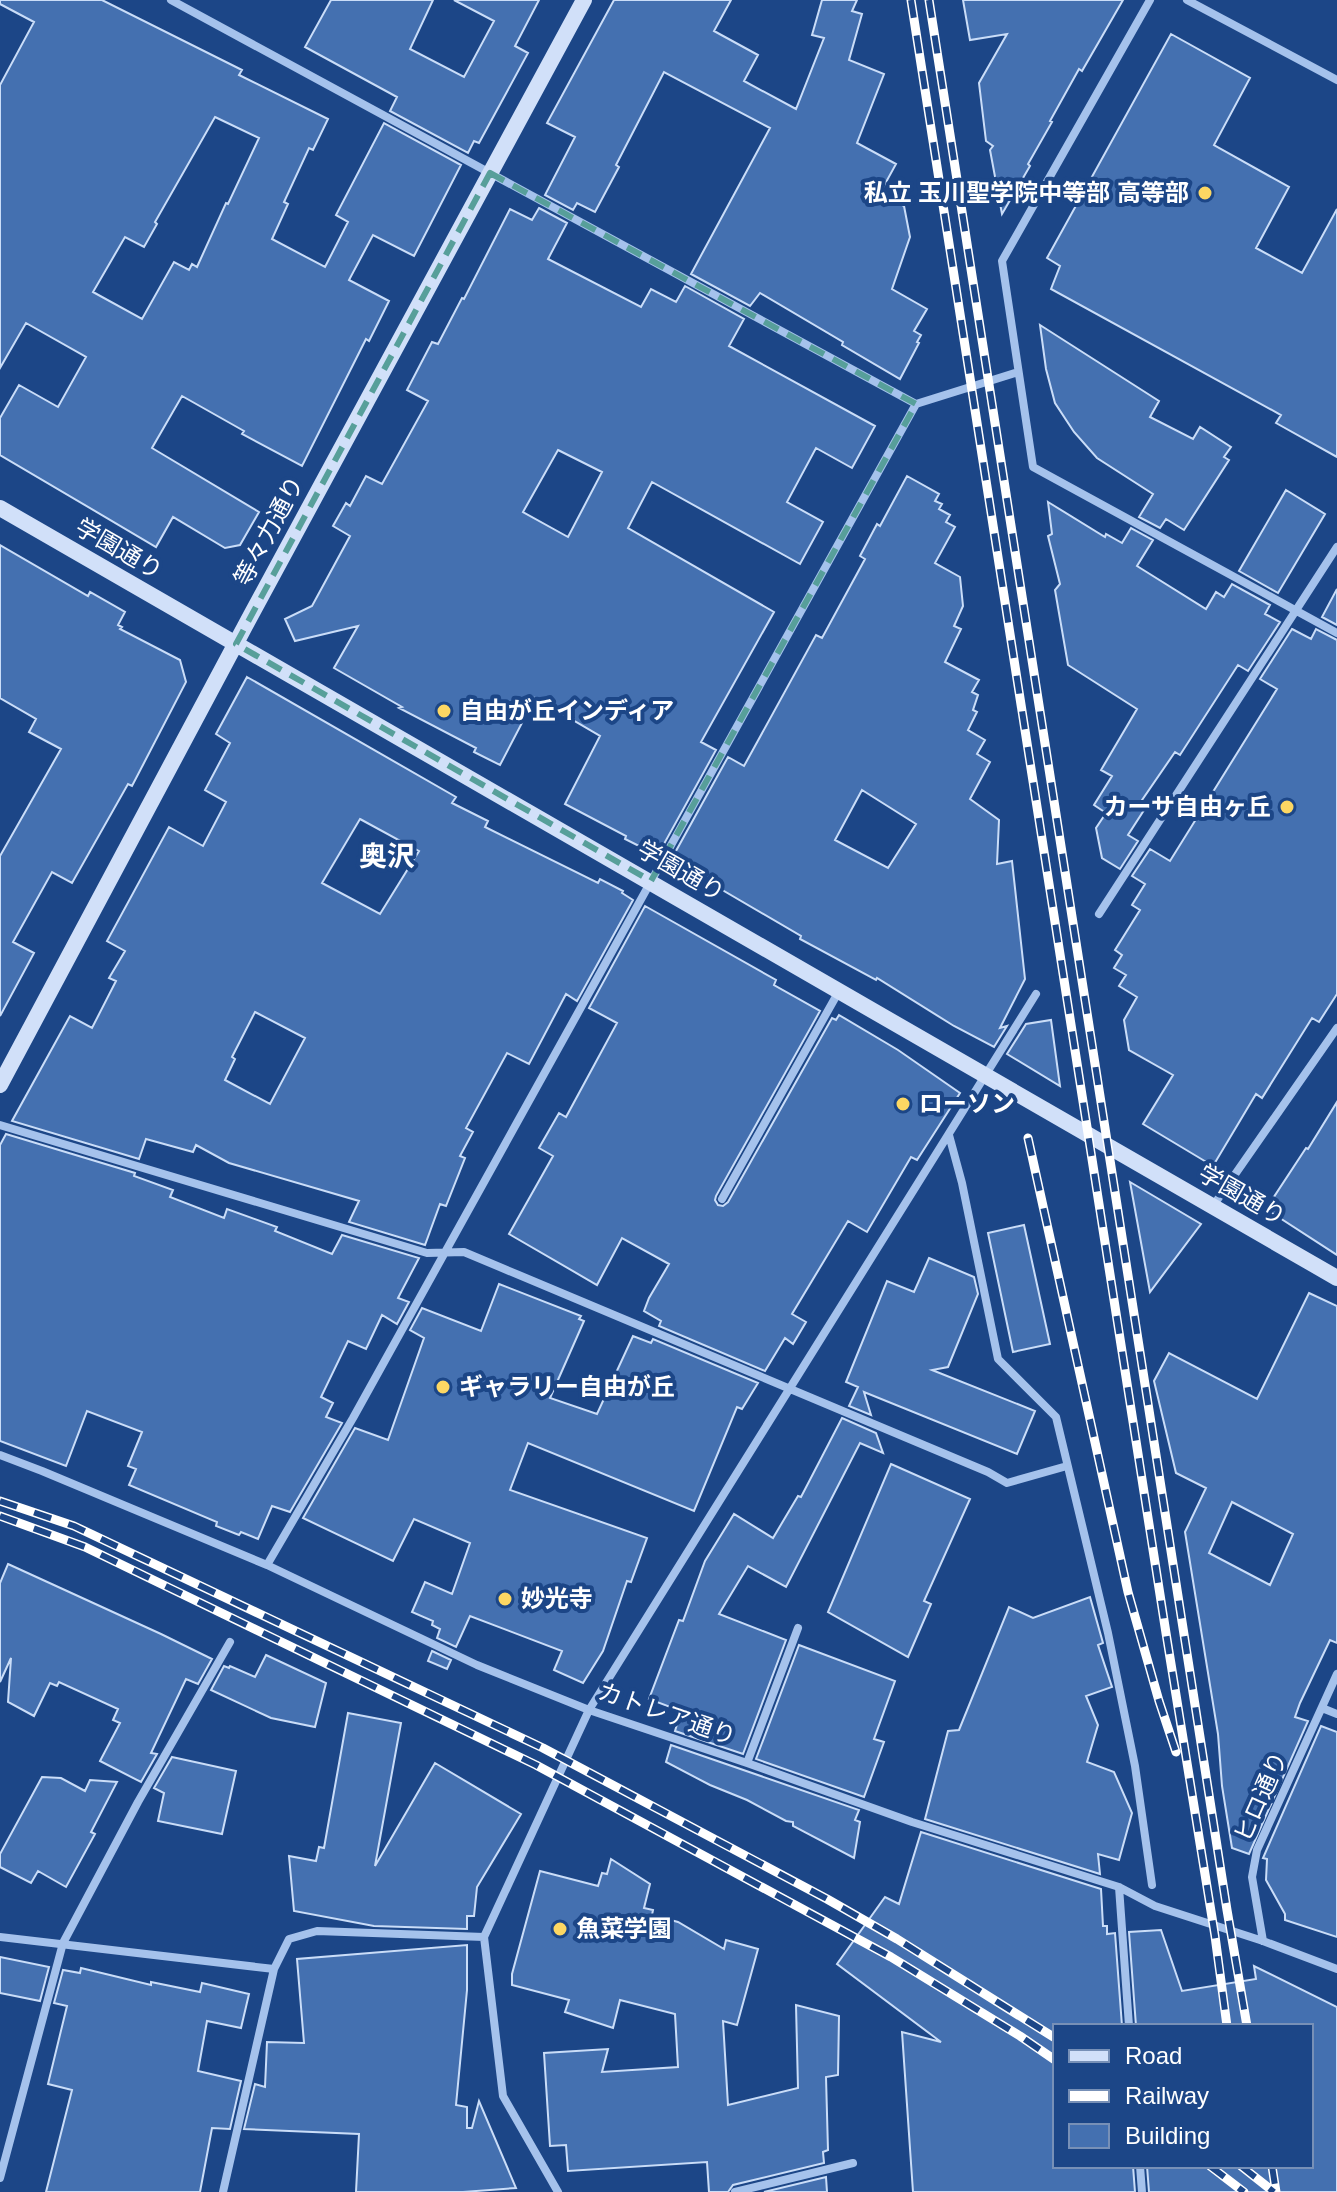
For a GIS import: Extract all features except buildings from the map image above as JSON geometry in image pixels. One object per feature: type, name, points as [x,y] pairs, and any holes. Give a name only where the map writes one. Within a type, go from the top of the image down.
[{"type":"street","points":[[171,0],[916,404]]},
{"type":"street","name":"等々力通り","points":[[0,1085],[584,0]]},
{"type":"street","points":[[1150,0],[1002,261],[1033,467],[1337,633]]},
{"type":"street","points":[[1187,0],[1337,80]]},
{"type":"street","points":[[267,1565],[353,1418],[916,404],[1018,372]]},
{"type":"street","name":"学園通り","points":[[0,508],[1337,1278]]},
{"type":"street","points":[[1099,914],[1337,547]]},
{"type":"street","points":[[722,1199],[839,991]]},
{"type":"street","points":[[558,2192],[503,2096],[484,1937],[589,1710],[1036,994]]},
{"type":"street","points":[[1213,1206],[1337,1028]]},
{"type":"street","points":[[0,1125],[427,1253],[464,1252],[988,1472],[1007,1483],[1067,1466]]},
{"type":"street","points":[[949,1135],[962,1183],[998,1359],[1056,1417],[1108,1633],[1135,1766],[1152,1885]]},
{"type":"street","name":"カトレア通り","points":[[0,1455],[267,1565],[477,1665],[589,1710],[912,1822],[1119,1887],[1155,1906],[1337,1969]]},
{"type":"street","points":[[747,1763],[798,1628]]},
{"type":"street","points":[[0,2178],[63,1943],[138,1802],[230,1642]]},
{"type":"street","name":"ヒロ通り","points":[[1263,1941],[1252,1877],[1257,1850],[1337,1674]]},
{"type":"street","points":[[1322,1708],[1337,1714]]},
{"type":"street","points":[[1119,1887],[1129,2024]]},
{"type":"street","points":[[223,2192],[274,1969],[289,1939],[317,1931],[484,1937]]},
{"type":"street","points":[[0,1937],[274,1969]]},
{"type":"street","points":[[735,2192],[853,2163]]},
{"type":"street","points":[[1140,2168],[1142,2192]]},
{"type":"highlighted area","points":[[490,173],[916,404],[651,881],[236,644]]},
{"type":"railway","points":[[911,0],[1227,2024]]},
{"type":"railway","points":[[929,0],[1247,2024]]},
{"type":"railway","points":[[1028,1138],[1128,1592],[1176,1752]]},
{"type":"railway","points":[[0,1501],[74,1526],[543,1748],[827,1899],[1053,2037]]},
{"type":"railway","points":[[0,1516],[85,1547],[536,1765],[891,1957],[1053,2059]]},
{"type":"railway","points":[[1213,2168],[1244,2192]]},
{"type":"railway","points":[[1244,2168],[1274,2192]]},
{"type":"railway","points":[[1272,2168],[1276,2192]]},
{"type":"place","name":"私立 玉川聖学院中等部 高等部","points":[[1205,193]]},
{"type":"place","name":"自由が丘インディア","points":[[444,711]]},
{"type":"place","name":"カーサ自由ヶ丘","points":[[1287,807]]},
{"type":"place","name":"ローソン","points":[[903,1104]]},
{"type":"place","name":"ギャラリー自由が丘","points":[[443,1387]]},
{"type":"place","name":"妙光寺","points":[[505,1599]]},
{"type":"place","name":"魚菜学園","points":[[560,1929]]},
{"type":"district","name":"奥沢","points":[[387,856]]}]
